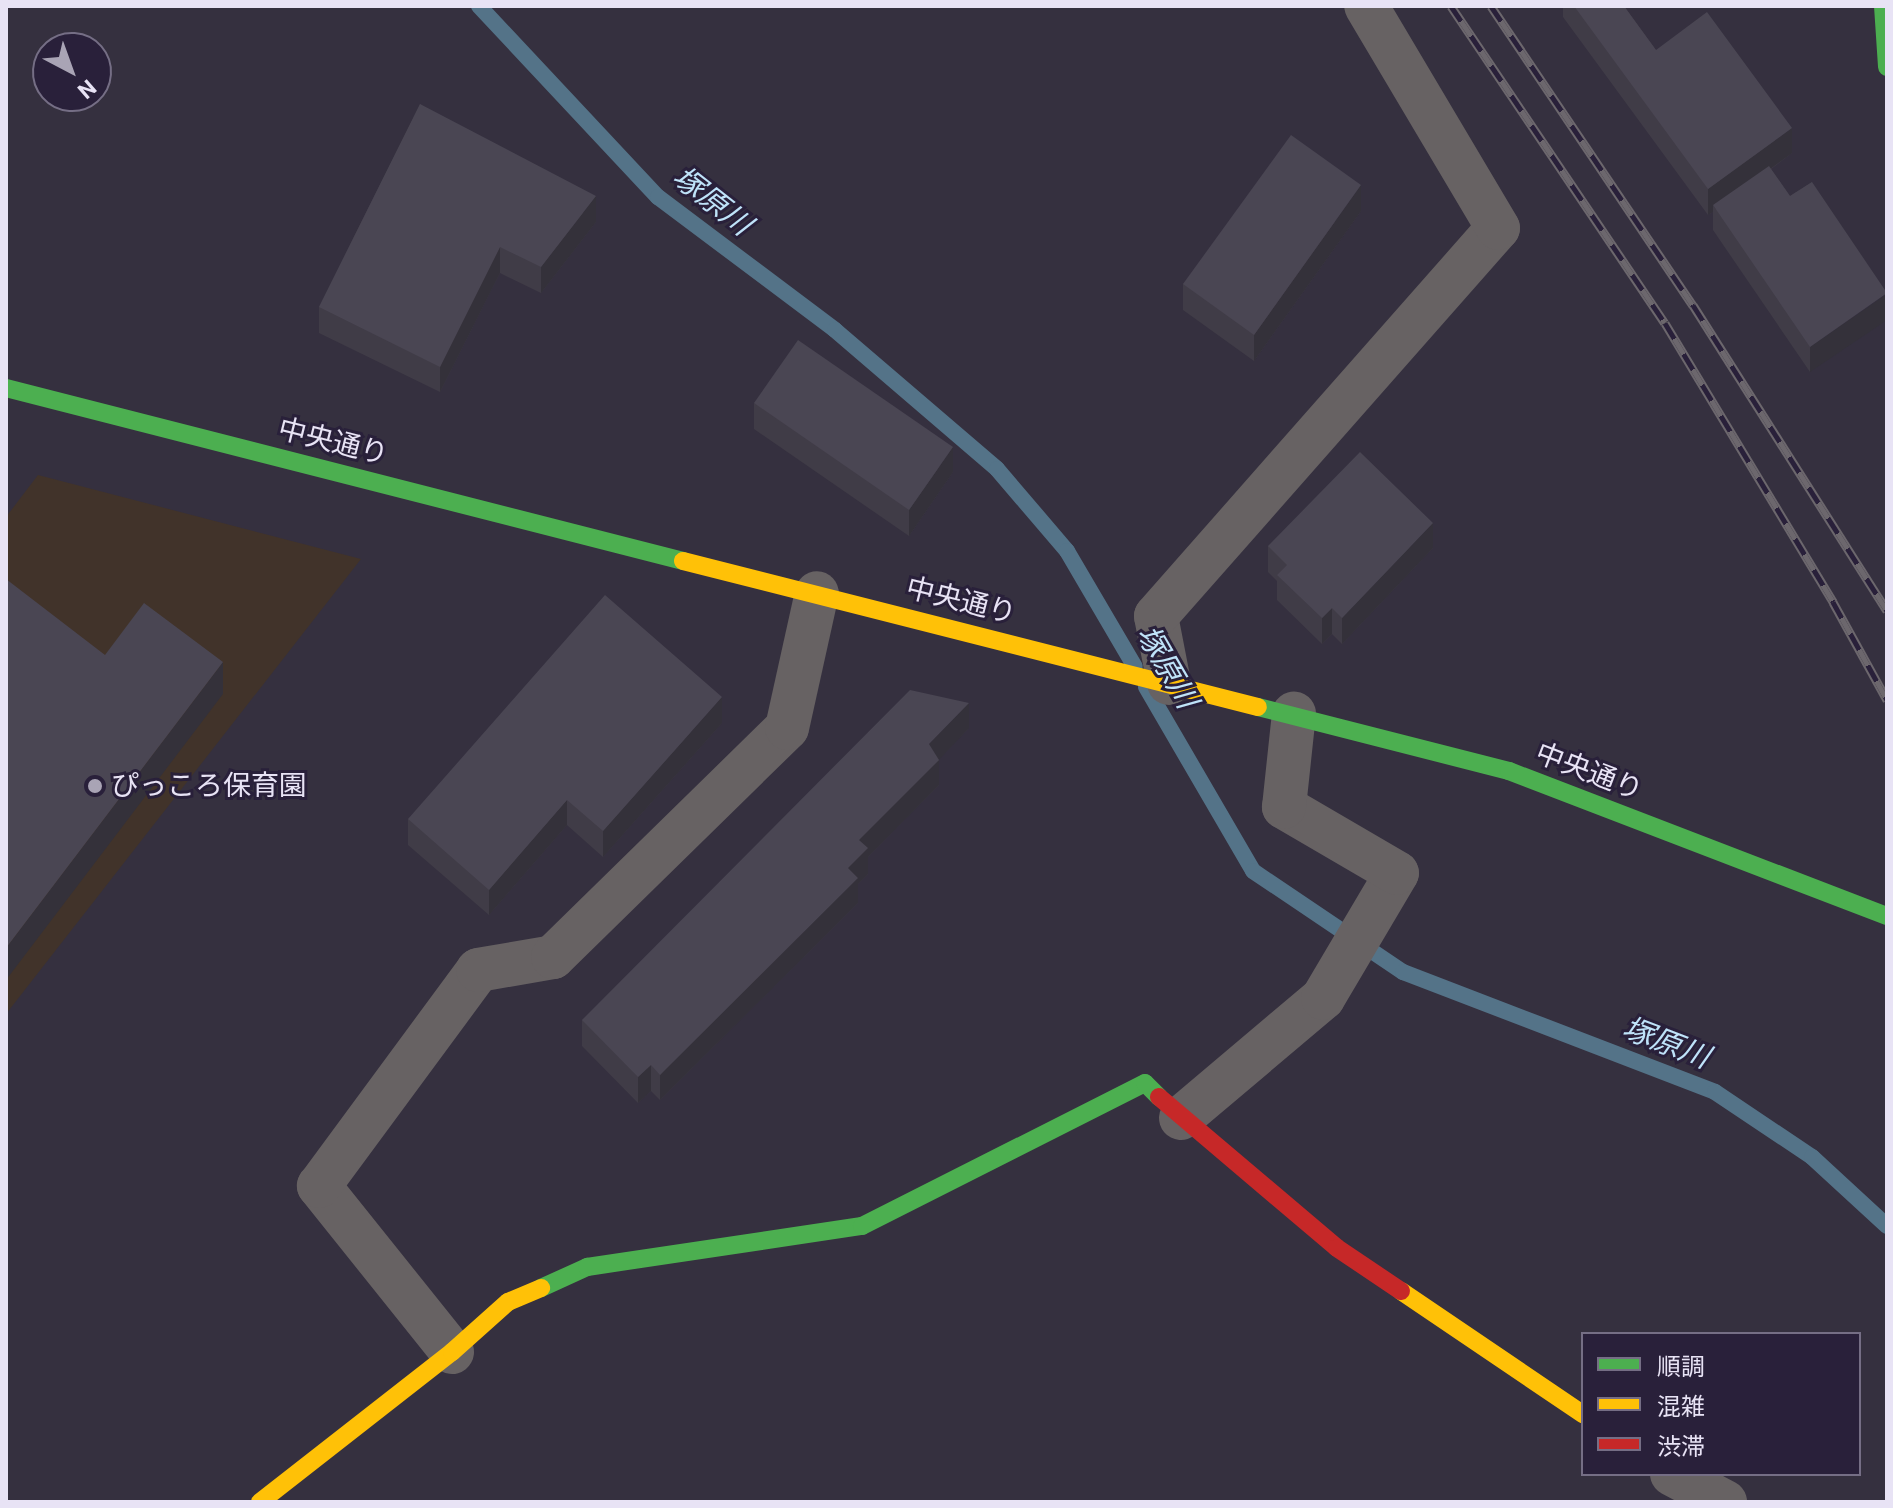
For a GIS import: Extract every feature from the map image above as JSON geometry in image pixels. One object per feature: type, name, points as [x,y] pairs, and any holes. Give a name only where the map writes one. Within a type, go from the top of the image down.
[{"type":"street","points":[[1169,683],[1156,616],[1498,228],[1366,6]]},
{"type":"street","points":[[1883,6],[1887,67]]},
{"type":"street","name":"中央通り","points":[[6,388],[1509,771],[1887,916]]},
{"type":"street","points":[[452,1352],[319,1186],[478,970],[553,957],[787,728],[817,593]]},
{"type":"street","points":[[1181,1118],[1323,998],[1397,873],[1284,807],[1294,714]]},
{"type":"street","points":[[260,1502],[452,1352],[508,1302],[587,1267],[862,1226],[1145,1083],[1181,1118],[1337,1248],[1581,1413]]},
{"type":"street","points":[[1675,1476],[1715,1500]]},
{"type":"shaded area","name":"ぴっころ保育園","points":[[38,475],[361,559],[6,1014],[6,517]]},
{"type":"building","points":[[1574,6],[1624,6],[1656,50],[1707,12],[1792,128],[1708,189]]},
{"type":"building","points":[[420,104],[596,196],[541,267],[500,247],[440,367],[319,307]]},
{"type":"building","points":[[1291,135],[1361,185],[1254,335],[1183,284]]},
{"type":"building","points":[[1769,166],[1790,196],[1812,182],[1887,293],[1810,347],[1713,205]]},
{"type":"building","points":[[798,340],[953,447],[909,510],[754,403]]},
{"type":"building","points":[[1360,452],[1433,523],[1342,618],[1332,608],[1322,618],[1277,575],[1287,565],[1268,546]]},
{"type":"building","points":[[6,579],[105,655],[144,603],[223,662],[6,948]]},
{"type":"building","points":[[605,595],[722,697],[603,831],[567,800],[489,890],[408,819]]},
{"type":"building","points":[[910,690],[969,703],[929,744],[939,760],[859,840],[868,848],[848,868],[858,878],[660,1075],[651,1065],[638,1077],[582,1020]]},
{"type":"waterway","name":"塚原川","points":[[479,6],[658,197],[835,330],[997,469],[1067,551],[1135,667]]},
{"type":"waterway","name":"塚原川","points":[[1146,687],[1253,871],[1403,972],[1715,1092],[1812,1157],[1887,1226]]},
{"type":"railway","points":[[1451,6],[1665,323],[1833,602],[1887,700]]},
{"type":"railway","points":[[1491,6],[1693,305],[1887,611]]},
{"type":"traffic: fast","points":[[1883,6],[1887,67]]},
{"type":"traffic: fast","points":[[6,388],[683,561]]},
{"type":"traffic: fast","points":[[1258,707],[1509,771],[1887,916]]},
{"type":"traffic: fast","points":[[541,1288],[587,1267],[862,1226],[1145,1083],[1159,1097]]},
{"type":"traffic: slow","points":[[683,561],[1258,707]]},
{"type":"traffic: slow","points":[[260,1502],[452,1352],[508,1302],[541,1288]]},
{"type":"traffic: slow","points":[[1401,1291],[1581,1413]]},
{"type":"traffic: jam","points":[[1159,1097],[1337,1248],[1401,1291]]},
{"type":"place","name":"ぴっころ保育園","points":[[95,786]]}]
